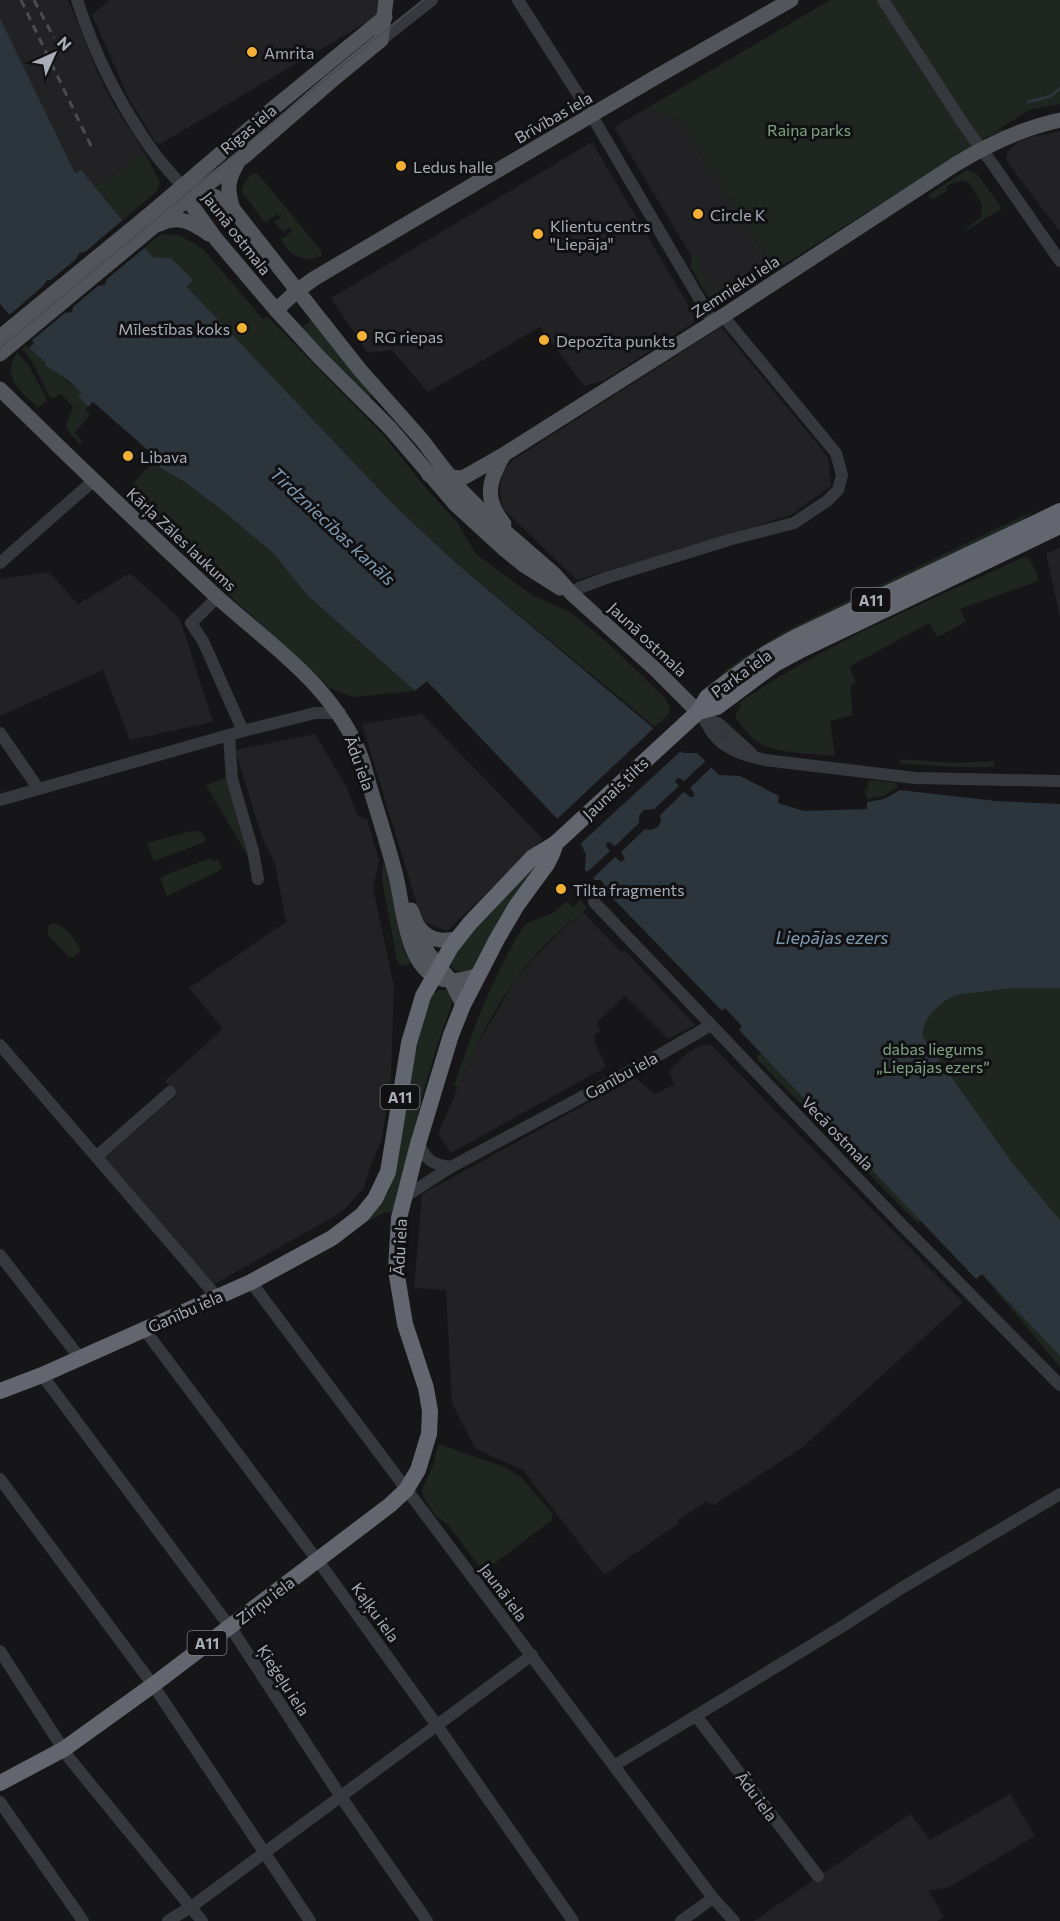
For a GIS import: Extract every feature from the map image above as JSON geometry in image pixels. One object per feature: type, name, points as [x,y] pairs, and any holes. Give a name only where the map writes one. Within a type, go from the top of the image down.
[{"type":"highway","name":"Parka iela","points":[[702,716],[706,697],[767,653],[1060,511]]},
{"type":"highway","name":"Parka iela","points":[[702,716],[775,664],[803,649],[1060,526]]},
{"type":"highway","name":"Jaunais tilts","points":[[556,843],[675,732],[702,716]]},
{"type":"highway","name":"A11","points":[[457,939],[533,857],[556,843]]},
{"type":"highway","name":"A11","points":[[478,975],[517,905],[552,854],[556,843]]},
{"type":"highway","name":"Ādu iela","points":[[362,1215],[375,1199],[388,1172],[409,1043],[423,996],[457,939]]},
{"type":"highway","name":"Ādu iela","points":[[406,1490],[418,1470],[427,1442],[430,1411],[426,1388],[403,1316],[396,1270],[399,1218],[418,1144],[451,1035],[478,975]]},
{"type":"highway","name":"Ganību iela","points":[[0,1391],[42,1376],[250,1282],[332,1238],[362,1215]]},
{"type":"highway","name":"Zirņu iela","points":[[0,1784],[64,1749],[153,1685],[390,1505],[406,1490]]},
{"type":"main road","points":[[381,40],[386,0]]},
{"type":"main road","name":"Brīvības iela","points":[[276,310],[298,290],[325,272],[791,0]]},
{"type":"main road","name":"Rīgas iela","points":[[190,192],[292,92],[385,16]]},
{"type":"main road","name":"Rīgas iela","points":[[0,354],[6,336],[190,192],[246,155],[381,40]]},
{"type":"main road","name":"Zemnieku iela","points":[[429,475],[462,478],[503,455],[981,149],[1036,125],[1060,120]]},
{"type":"main road","points":[[233,209],[228,186],[237,164],[246,155]]},
{"type":"main road","name":"Jaunā ostmala","points":[[190,192],[216,197],[233,209],[360,370],[422,440],[449,477],[485,514],[522,544],[702,716]]},
{"type":"main road","name":"Jaunā ostmala","points":[[190,192],[216,239],[276,310],[313,351],[390,428],[462,512],[504,549],[549,582],[572,594]]},
{"type":"main road","points":[[140,230],[166,220],[176,219],[195,225],[216,239]]},
{"type":"main road","name":"Kārļa Zāles laukums","points":[[0,389],[93,481],[314,682],[340,713]]},
{"type":"main road","points":[[503,455],[492,475],[491,503],[496,514],[522,544]]},
{"type":"main road","name":"Ādu iela","points":[[340,713],[358,748],[398,883],[437,971]]},
{"type":"main road","name":"Ādu iela","points":[[398,883],[402,910],[411,943],[421,963],[451,981],[463,1005]]},
{"type":"main road","points":[[414,920],[425,934],[436,940],[457,939]]},
{"type":"main road","points":[[451,981],[478,975]]},
{"type":"street","name":"Rīgas iela","points":[[381,40],[432,0]]},
{"type":"street","points":[[518,0],[718,319],[836,453],[842,475],[838,490],[827,501],[795,523],[732,539],[609,577],[579,588],[572,594]]},
{"type":"street","points":[[883,0],[966,128],[1060,261]]},
{"type":"street","points":[[80,1],[87,27],[120,101],[153,151],[190,192]]},
{"type":"street","points":[[0,562],[93,481]]},
{"type":"street","points":[[218,597],[190,623],[203,641],[243,730]]},
{"type":"street","points":[[0,800],[243,730],[315,713],[340,713]]},
{"type":"street","points":[[702,716],[722,743],[759,759],[782,764],[915,778],[1060,781]]},
{"type":"street","points":[[0,734],[6,754],[38,788]]},
{"type":"street","points":[[229,735],[232,779],[253,850],[258,879]]},
{"type":"street","name":"Vecā ostmala","points":[[594,902],[963,1288],[1060,1385]]},
{"type":"street","name":"Ganību iela","points":[[406,1196],[451,1167],[711,1025]]},
{"type":"street","points":[[0,1045],[217,1297]]},
{"type":"street","points":[[97,1156],[170,1092]]},
{"type":"street","points":[[418,1144],[428,1160],[438,1165],[451,1167]]},
{"type":"street","points":[[0,1255],[80,1358]]},
{"type":"street","name":"Jaunā iela","points":[[250,1282],[713,1898],[734,1921]]},
{"type":"street","name":"Kaļķu iela","points":[[144,1329],[436,1724],[573,1921]]},
{"type":"street","name":"Ķieģeļu iela","points":[[42,1376],[229,1627],[340,1797],[427,1921]]},
{"type":"street","points":[[0,1479],[153,1685],[310,1921]]},
{"type":"street","points":[[615,1765],[697,1717],[900,1589],[1060,1494]]},
{"type":"street","points":[[0,1651],[76,1767],[201,1921]]},
{"type":"street","points":[[168,1921],[191,1907],[531,1654]]},
{"type":"street","name":"Ādu iela","points":[[697,1717],[818,1876]]},
{"type":"street","points":[[0,1802],[83,1921]]},
{"type":"street","points":[[681,1921],[713,1898]]},
{"type":"shaded area","points":[[0,0],[68,0],[99,76],[114,105],[145,153],[95,187],[81,171],[75,173],[0,18]]},
{"type":"shaded area","points":[[109,0],[379,0],[377,16],[160,144],[156,143],[129,99],[92,15]]},
{"type":"shaded area","points":[[649,107],[681,122],[775,270],[727,302],[721,304],[713,292],[614,127]]},
{"type":"shaded area","points":[[1060,131],[1060,232],[1008,163],[1006,157],[1009,150],[1018,142]]},
{"type":"shaded area","points":[[592,142],[694,315],[694,322],[605,380],[584,386],[540,327],[428,392],[392,350],[368,353],[331,298]]},
{"type":"shaded area","points":[[721,327],[828,457],[831,486],[791,515],[577,580],[504,510],[500,486],[503,471],[513,460]]},
{"type":"shaded area","points":[[1060,547],[1060,617],[1046,554]]},
{"type":"shaded area","points":[[49,572],[78,604],[130,573],[162,602],[180,619],[213,722],[130,740],[103,670],[0,716],[0,579]]},
{"type":"shaded area","points":[[422,714],[543,839],[447,931],[422,921],[362,724]]},
{"type":"shaded area","points":[[315,734],[346,786],[358,816],[367,819],[379,860],[373,888],[394,986],[391,1078],[382,1139],[364,1188],[342,1212],[213,1285],[103,1159],[177,1095],[165,1081],[223,1029],[189,988],[286,922],[275,864],[262,837],[235,750]]},
{"type":"shaded area","points":[[583,912],[621,952],[624,950],[695,1025],[668,1039],[625,996],[598,1021],[601,1032],[595,1034],[595,1043],[606,1067],[451,1153],[438,1134],[472,1054],[514,982],[533,959]]},
{"type":"shaded area","points":[[703,1044],[711,1045],[963,1302],[803,1447],[712,1506],[707,1501],[604,1575],[523,1470],[476,1449],[452,1404],[446,1290],[414,1288],[422,1194],[635,1077],[654,1094],[674,1085],[669,1071],[687,1053]]},
{"type":"shaded area","points":[[1010,1794],[1035,1836],[949,1887],[929,1891],[944,1917],[937,1921],[754,1921],[910,1814],[930,1840]]},
{"type":"green space","name":"Raiņa parks","points":[[830,0],[1060,0],[1060,104],[1029,110],[996,131],[1002,129],[1003,131],[988,136],[775,270],[681,122],[649,107]]},
{"type":"green space","points":[[145,153],[160,183],[156,192],[123,220],[95,187]]},
{"type":"green space","points":[[967,170],[977,174],[1002,208],[964,232],[981,217],[982,204],[970,184],[958,181],[947,186],[946,191],[934,199],[928,195]]},
{"type":"green space","points":[[255,173],[322,252],[321,256],[303,258],[288,250],[281,240],[292,231],[289,228],[283,232],[274,222],[280,218],[277,214],[265,223],[242,192],[246,181]]},
{"type":"green space","points":[[163,234],[179,235],[203,249],[263,319],[267,316],[384,436],[456,521],[476,554],[532,595],[570,612],[609,644],[665,698],[669,706],[669,714],[655,727],[456,563],[397,508],[187,287],[193,280],[171,258],[153,257],[145,247]]},
{"type":"green space","points":[[696,256],[709,285],[713,288],[718,288],[749,269],[757,281],[731,298],[717,303],[711,300],[690,266],[692,257]]},
{"type":"green space","points":[[313,319],[371,392],[371,397],[307,336],[302,328]]},
{"type":"green space","points":[[26,345],[81,393],[78,396],[88,407],[85,410],[90,415],[75,433],[82,441],[80,445],[65,427],[73,407],[61,394],[53,398],[49,396],[31,360],[22,349]]},
{"type":"green space","points":[[17,353],[28,364],[47,400],[38,408],[20,390],[12,376],[12,361]]},
{"type":"green space","points":[[152,463],[185,482],[274,554],[307,595],[415,691],[353,697],[330,688],[122,496]]},
{"type":"green space","points":[[1035,510],[1018,523],[722,676],[721,674],[747,655],[787,630]]},
{"type":"green space","points":[[1024,557],[1029,558],[1038,581],[960,609],[966,622],[937,637],[929,623],[849,667],[856,682],[851,685],[852,715],[830,721],[835,756],[766,746],[752,738],[736,718],[736,713],[741,706],[739,703],[807,661],[878,624]]},
{"type":"green space","points":[[900,759],[956,763],[994,761],[994,767],[899,763]]},
{"type":"green space","points":[[225,778],[250,860],[206,785]]},
{"type":"green space","points":[[868,780],[897,783],[897,788],[883,796],[867,799],[865,790],[868,790]]},
{"type":"green space","points":[[196,830],[200,831],[206,840],[154,861],[147,843]]},
{"type":"green space","name":"dabas liegums „Liepājas ezers”","points":[[1060,844],[1060,1367],[981,1273],[921,1221],[918,1224],[756,1058],[957,846]]},
{"type":"green space","points":[[211,858],[213,861],[217,859],[222,867],[219,871],[167,896],[160,877]]},
{"type":"green space","points":[[383,861],[392,886],[401,938],[411,963],[405,966],[397,961],[382,879]]},
{"type":"green space","points":[[540,861],[472,970],[464,974],[455,970],[449,964],[461,939]]},
{"type":"green space","points":[[580,900],[587,908],[546,944],[520,973],[490,1020],[458,1087],[454,1085],[492,985],[523,927],[527,923],[555,912],[567,901],[573,907]]},
{"type":"green space","points":[[53,923],[66,930],[77,943],[80,951],[74,957],[69,957],[48,935],[48,927]]},
{"type":"green space","points":[[439,990],[446,990],[451,994],[452,1003],[423,1093],[394,1214],[386,1212],[356,1227],[376,1210],[390,1189],[398,1159],[413,1063],[427,1004],[432,994]]},
{"type":"green space","points":[[438,1444],[502,1466],[521,1477],[552,1513],[552,1520],[490,1567],[480,1567],[448,1525],[435,1515],[423,1496],[422,1490],[433,1466]]},
{"type":"water","points":[[0,18],[75,173],[81,170],[153,257],[171,258],[193,280],[187,287],[397,508],[456,563],[683,753],[697,753],[719,775],[740,776],[779,796],[778,803],[804,811],[867,809],[867,802],[884,799],[900,790],[996,801],[1060,804],[1060,988],[1011,988],[955,995],[932,1012],[925,1024],[923,1037],[1013,1164],[1060,1220],[1060,1356],[982,1274],[976,1279],[739,1030],[742,1026],[725,1008],[722,1011],[602,887],[604,884],[601,880],[595,880],[585,870],[586,855],[581,844],[427,681],[415,691],[307,595],[274,554],[185,482],[152,463],[157,458],[93,402],[88,407],[78,396],[81,393],[68,380],[45,365],[46,363],[29,348],[34,343],[0,304]]},
{"type":"pier","points":[[125,218],[148,245],[107,279],[105,285],[98,286],[73,307],[72,312],[65,313],[30,342],[7,317],[47,280],[51,280],[77,258],[79,253],[85,252]]},
{"type":"pier","points":[[657,725],[683,749],[578,846],[556,820]]},
{"type":"pier","points":[[708,759],[714,765],[690,788],[694,793],[693,797],[684,792],[660,815],[661,821],[658,827],[651,830],[645,829],[621,852],[625,859],[621,862],[615,857],[591,880],[585,874],[610,851],[606,846],[607,843],[610,842],[615,846],[639,823],[639,816],[644,810],[654,809],[679,786],[675,782],[676,779],[684,781]]},
{"type":"waterway","points":[[1028,102],[1051,96],[1060,88]]},
{"type":"tram line","points":[[0,348],[423,0]]},
{"type":"railway","points":[[21,0],[91,146]]},
{"type":"railway","points":[[34,0],[54,38]]},
{"type":"place","name":"Amrita","points":[[252,52]]},
{"type":"place","name":"Ledus halle","points":[[401,166]]},
{"type":"place","name":"Circle K","points":[[698,214]]},
{"type":"place","name":"Klientu centrs \"Liepāja\"","points":[[538,234]]},
{"type":"place","name":"Mīlestības koks","points":[[242,328]]},
{"type":"place","name":"RG riepas","points":[[362,336]]},
{"type":"place","name":"Depozīta punkts","points":[[544,340]]},
{"type":"place","name":"Libava","points":[[128,456]]},
{"type":"place","name":"Tilta fragments","points":[[561,889]]},
{"type":"water label","name":"Tirdzniecības kanāls","points":[[333,526]]},
{"type":"water label","name":"Liepājas ezers","points":[[832,937]]}]
